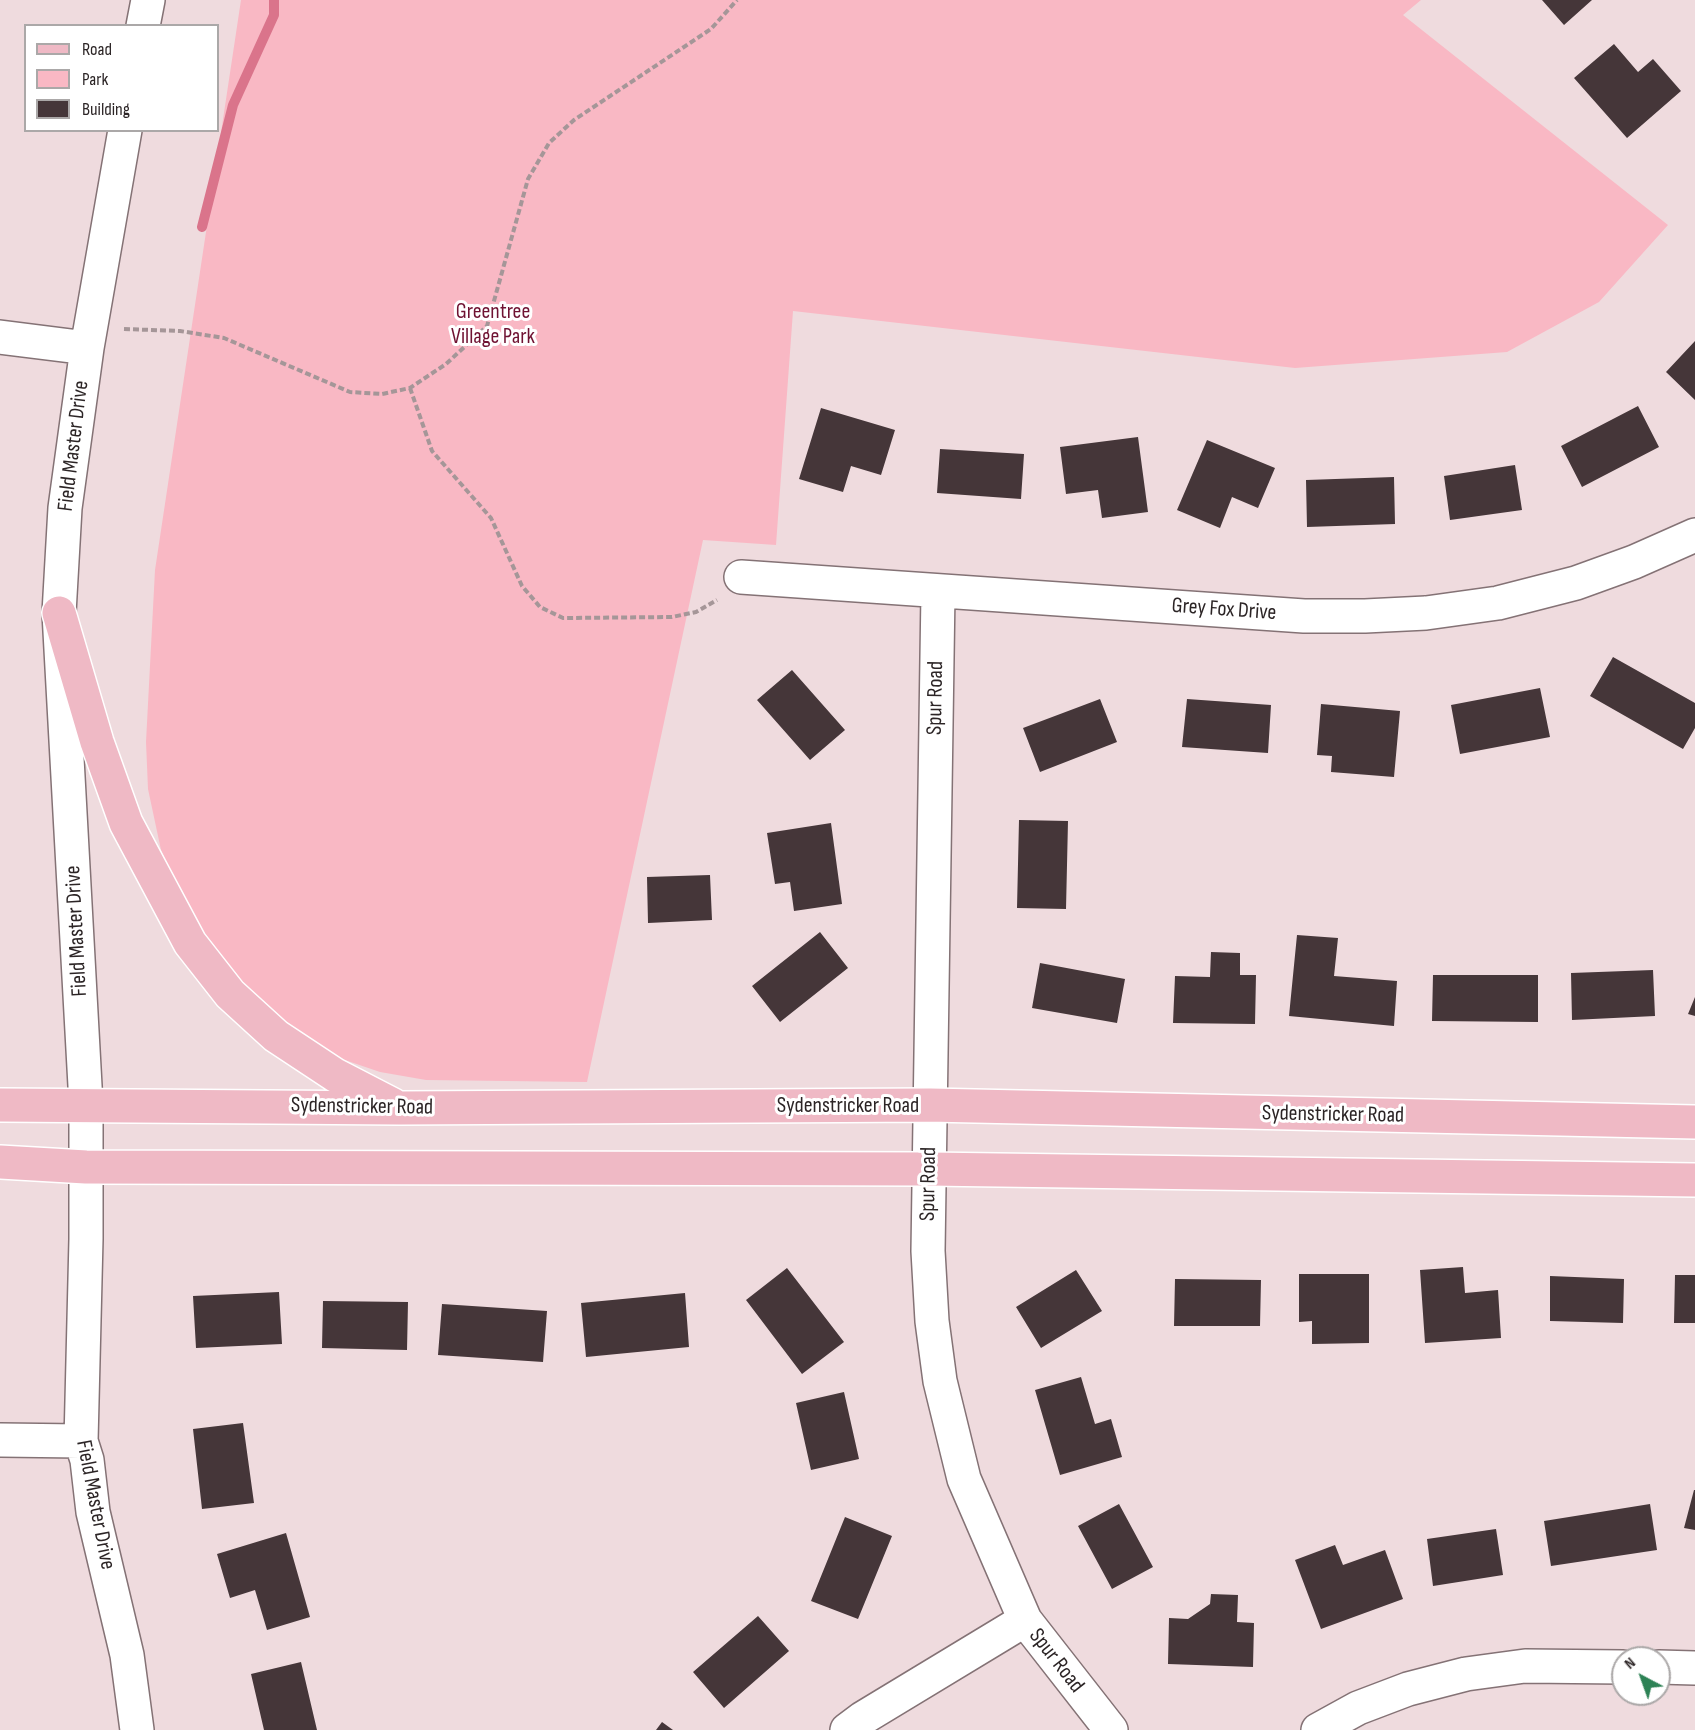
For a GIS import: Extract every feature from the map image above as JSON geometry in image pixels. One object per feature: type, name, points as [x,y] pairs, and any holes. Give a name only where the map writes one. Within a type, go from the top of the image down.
[{"type":"main road","points":[[59,613],[97,742],[126,823],[190,944],[230,994],[276,1036],[335,1074],[400,1108]]},
{"type":"main road","name":"Sydenstricker Road","points":[[0,1105],[400,1108],[930,1105],[1695,1122]]},
{"type":"main road","points":[[0,1162],[86,1167],[929,1169],[1695,1180]]},
{"type":"street","points":[[143,24],[148,0]]},
{"type":"street","name":"Field Master Drive","points":[[125,132],[87,348],[65,508],[59,613],[86,1104],[81,1441],[87,1460],[93,1512],[127,1655],[137,1730]]},
{"type":"street","points":[[0,337],[87,348]]},
{"type":"street","name":"Grey Fox Drive","points":[[741,578],[1304,616],[1425,613],[1498,603],[1576,583],[1634,562],[1695,535]]},
{"type":"street","name":"Spur Road","points":[[938,592],[928,1251],[932,1321],[940,1381],[951,1434],[964,1479],[1025,1620],[1111,1730]]},
{"type":"street","points":[[0,1440],[81,1441]]},
{"type":"street","points":[[847,1730],[1025,1620]]},
{"type":"street","points":[[1318,1730],[1358,1708],[1408,1689],[1466,1674],[1525,1666],[1611,1666]]},
{"type":"street","points":[[1671,1667],[1695,1668]]},
{"type":"path","points":[[116,329],[180,331],[224,338],[350,392],[382,394],[410,388],[446,364],[487,326],[528,179],[549,143],[574,120],[711,29],[737,0]]},
{"type":"path","points":[[410,388],[432,451],[486,512],[522,586],[540,607],[553,616],[576,619],[684,615],[714,603],[741,578]]},
{"type":"green space","name":"Greentree Village Park","points":[[241,0],[1421,0],[1403,15],[1668,225],[1599,302],[1507,352],[1295,368],[793,311],[776,545],[703,540],[587,1082],[426,1080],[380,1072],[336,1057],[257,1006],[191,921],[161,850],[148,789],[146,742],[155,570]]},
{"type":"building","points":[[1542,0],[1592,0],[1564,25]]},
{"type":"building","points":[[1614,44],[1638,72],[1653,59],[1681,91],[1627,138],[1574,78]]},
{"type":"building","points":[[1695,341],[1695,400],[1666,372]]},
{"type":"building","points":[[1638,406],[1659,447],[1582,487],[1561,446]]},
{"type":"building","points":[[821,408],[895,430],[881,475],[851,466],[843,492],[799,479]]},
{"type":"building","points":[[1138,437],[1148,512],[1102,518],[1098,490],[1066,494],[1060,447]]},
{"type":"building","points":[[1207,440],[1275,468],[1258,508],[1232,497],[1220,528],[1177,510]]},
{"type":"building","points":[[940,449],[1024,454],[1021,499],[937,493]]},
{"type":"building","points":[[1515,465],[1522,510],[1450,520],[1444,476]]},
{"type":"building","points":[[1394,477],[1395,524],[1307,527],[1306,480]]},
{"type":"building","points":[[1613,657],[1695,703],[1695,728],[1683,749],[1590,696]]},
{"type":"building","points":[[792,670],[845,730],[810,760],[757,700]]},
{"type":"building","points":[[1540,688],[1550,737],[1460,754],[1451,705]]},
{"type":"building","points":[[1100,699],[1117,742],[1040,772],[1023,728]]},
{"type":"building","points":[[1187,699],[1271,705],[1268,753],[1182,747]]},
{"type":"building","points":[[1321,704],[1400,711],[1394,777],[1331,772],[1332,756],[1317,755]]},
{"type":"building","points":[[1019,820],[1068,821],[1066,909],[1017,908]]},
{"type":"building","points":[[831,823],[842,904],[794,911],[790,882],[775,884],[767,833]]},
{"type":"building","points":[[710,875],[712,920],[648,923],[647,877]]},
{"type":"building","points":[[820,932],[848,968],[780,1022],[752,986]]},
{"type":"building","points":[[1297,935],[1338,938],[1334,976],[1397,981],[1394,1026],[1289,1016]]},
{"type":"building","points":[[1211,952],[1240,953],[1240,975],[1256,975],[1255,1024],[1173,1023],[1175,976],[1210,977]]},
{"type":"building","points":[[1040,963],[1125,979],[1117,1023],[1032,1008]]},
{"type":"building","points":[[1653,970],[1655,1016],[1572,1020],[1571,973]]},
{"type":"building","points":[[1433,975],[1538,975],[1538,1022],[1432,1021]]},
{"type":"building","points":[[1695,997],[1695,1016],[1688,1014]]},
{"type":"building","points":[[1463,1267],[1465,1293],[1498,1290],[1501,1338],[1425,1343],[1420,1270]]},
{"type":"building","points":[[787,1268],[844,1342],[802,1374],[746,1300]]},
{"type":"building","points":[[1076,1270],[1102,1311],[1041,1348],[1016,1307]]},
{"type":"building","points":[[1299,1274],[1369,1274],[1369,1343],[1312,1344],[1312,1321],[1299,1322]]},
{"type":"building","points":[[1675,1275],[1695,1275],[1695,1323],[1674,1323]]},
{"type":"building","points":[[1550,1276],[1624,1279],[1623,1323],[1550,1321]]},
{"type":"building","points":[[1175,1279],[1261,1280],[1260,1326],[1174,1326]]},
{"type":"building","points":[[279,1292],[282,1344],[196,1348],[193,1296]]},
{"type":"building","points":[[685,1293],[689,1347],[586,1357],[581,1303]]},
{"type":"building","points":[[323,1301],[408,1302],[407,1350],[322,1348]]},
{"type":"building","points":[[442,1304],[547,1311],[543,1362],[438,1355]]},
{"type":"building","points":[[1081,1377],[1095,1424],[1111,1419],[1122,1457],[1060,1475],[1035,1390]]},
{"type":"building","points":[[844,1392],[859,1459],[811,1470],[796,1403]]},
{"type":"building","points":[[243,1423],[254,1503],[202,1509],[193,1429]]},
{"type":"building","points":[[1695,1490],[1695,1530],[1684,1528]]},
{"type":"building","points":[[1119,1504],[1153,1567],[1112,1589],[1078,1526]]},
{"type":"building","points":[[1650,1504],[1657,1550],[1551,1566],[1544,1521]]},
{"type":"building","points":[[845,1517],[892,1536],[858,1619],[811,1601]]},
{"type":"building","points":[[1496,1529],[1503,1575],[1433,1586],[1427,1539]]},
{"type":"building","points":[[286,1533],[310,1617],[267,1630],[255,1590],[230,1598],[217,1554]]},
{"type":"building","points":[[1335,1545],[1343,1565],[1385,1550],[1403,1599],[1321,1629],[1295,1560]]},
{"type":"building","points":[[1211,1594],[1238,1595],[1237,1622],[1254,1623],[1253,1667],[1168,1664],[1169,1618],[1188,1619],[1210,1604]]},
{"type":"building","points":[[758,1616],[789,1651],[724,1708],[693,1672]]},
{"type":"building","points":[[301,1662],[317,1730],[264,1730],[251,1674]]},
{"type":"building","points":[[662,1722],[673,1730],[656,1730]]},
{"type":"waterway","points":[[202,227],[233,105],[274,15],[274,0]]}]
